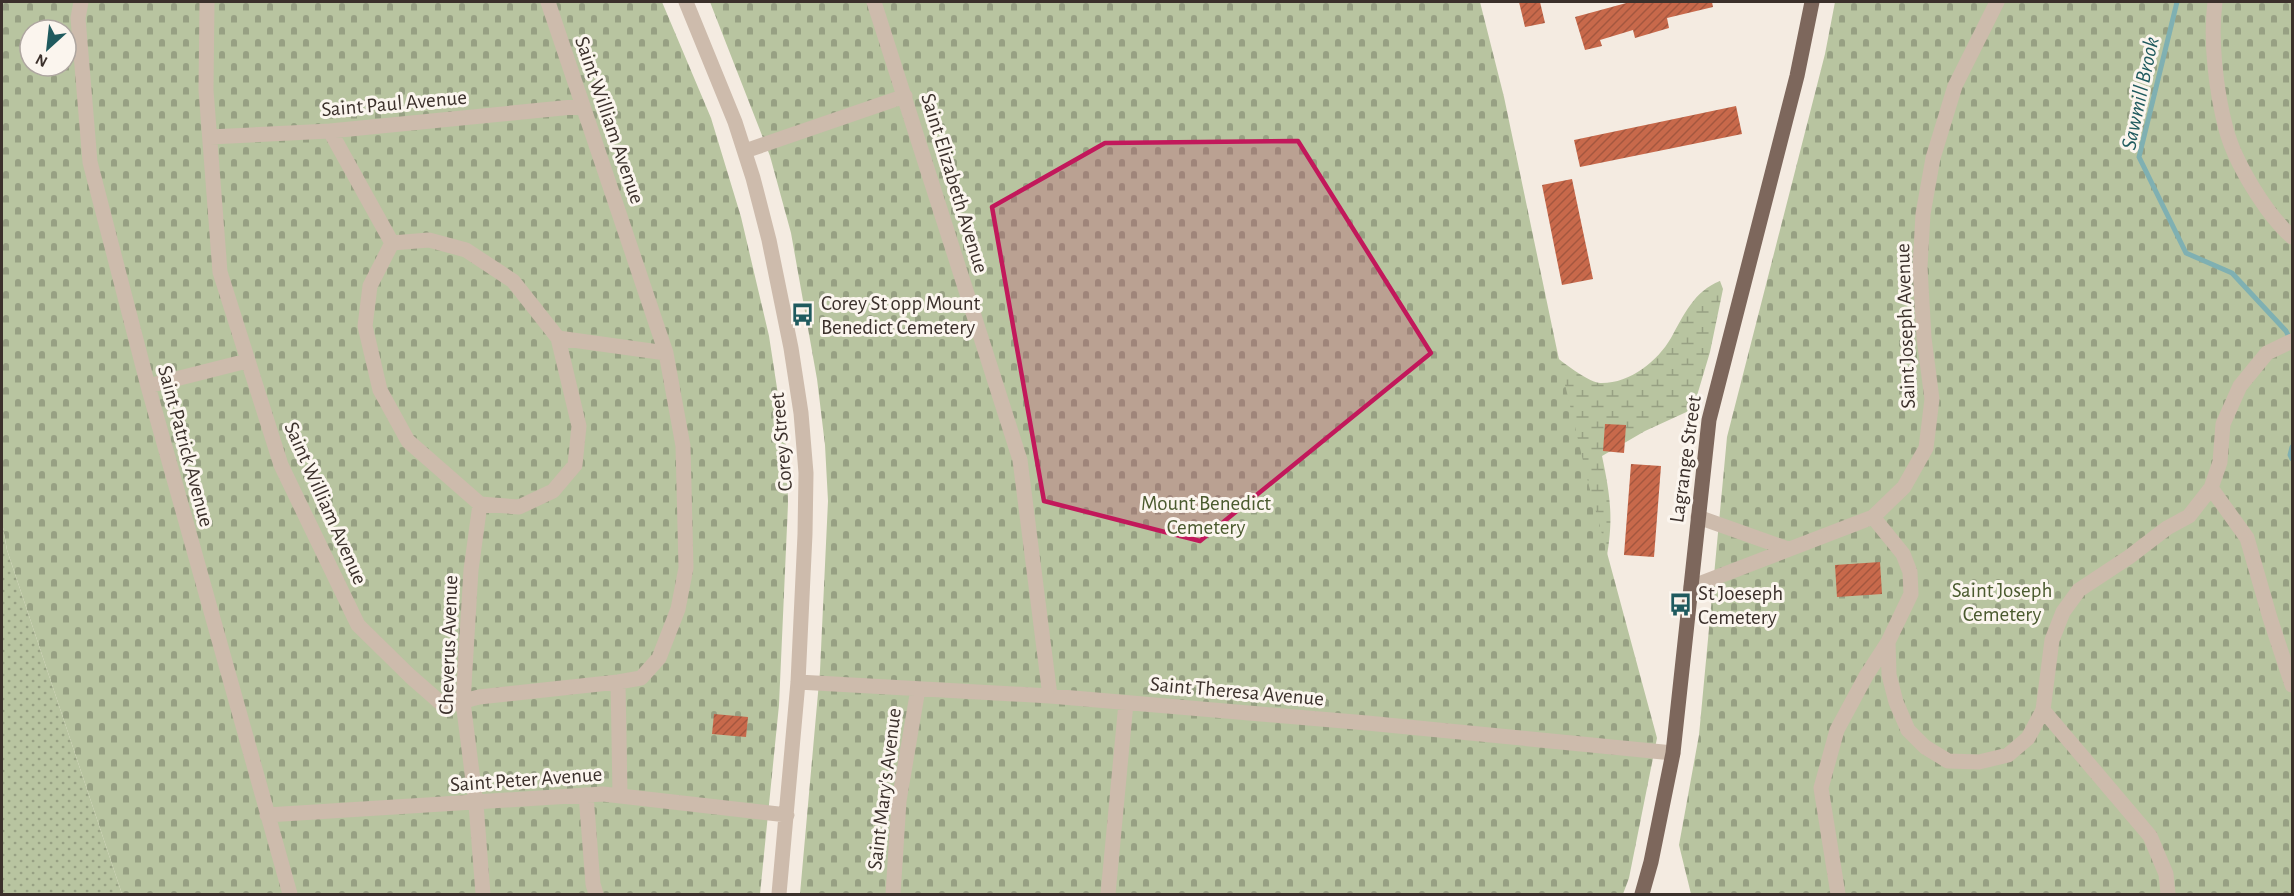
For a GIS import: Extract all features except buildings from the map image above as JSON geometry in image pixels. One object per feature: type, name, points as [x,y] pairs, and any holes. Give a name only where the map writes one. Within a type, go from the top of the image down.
[{"type":"main road","name":"Lagrange Street","points":[[1642,894],[1651,862],[1673,753],[1709,420],[1797,76],[1812,2]]},
{"type":"street","name":"Saint Patrick Avenue","points":[[81,2],[78,18],[90,162],[148,386],[290,894]]},
{"type":"street","name":"Saint William Avenue","points":[[207,2],[206,90],[220,272],[281,465],[358,625],[442,704],[453,704],[479,697],[641,678],[659,658],[678,609],[686,568],[683,446],[666,353],[548,2]]},
{"type":"street","name":"Corey Street","points":[[686,2],[745,151],[766,229],[797,380],[804,444],[806,534],[798,682],[779,894]]},
{"type":"street","name":"Saint Elizabeth Avenue","points":[[874,2],[1020,460],[1050,696]]},
{"type":"street","name":"Saint Joseph Avenue","points":[[1691,587],[1873,517],[1904,487],[1926,448],[1932,399],[1924,338],[1920,267],[1923,214],[1933,158],[1955,86],[1997,2]]},
{"type":"street","points":[[2215,2],[2213,17],[2217,76],[2226,130],[2251,185],[2280,226],[2292,237]]},
{"type":"street","points":[[745,151],[905,96]]},
{"type":"street","name":"Saint Paul Avenue","points":[[210,137],[330,131],[583,106]]},
{"type":"street","points":[[330,131],[392,243]]},
{"type":"street","points":[[429,240],[466,250],[513,280],[558,338],[579,426],[574,465],[553,491],[519,507],[480,504],[408,441],[380,390],[365,326],[370,286],[392,243],[429,240]]},
{"type":"street","points":[[558,338],[666,353]]},
{"type":"street","points":[[1888,642],[1889,675],[1896,702],[1908,730],[1924,747],[1948,761],[1979,762],[2008,755],[2028,738],[2043,710],[2052,640],[2063,612],[2079,590],[2129,557],[2167,528],[2189,516],[2211,488],[2220,462],[2223,424],[2240,386],[2267,353],[2287,344]]},
{"type":"street","points":[[148,386],[247,361]]},
{"type":"street","points":[[2211,488],[2247,538],[2292,685]]},
{"type":"street","name":"Cheverus Avenue","points":[[480,504],[471,570],[463,702],[477,804],[483,894]]},
{"type":"street","points":[[1698,517],[1788,549]]},
{"type":"street","points":[[1838,894],[1821,788],[1837,730],[1866,676],[1888,642],[1911,594],[1910,572],[1903,554],[1873,517]]},
{"type":"street","points":[[618,682],[620,795]]},
{"type":"street","name":"Saint Theresa Avenue","points":[[798,682],[1050,696],[1367,723],[1673,753]]},
{"type":"street","name":"Saint Mary's Avenue","points":[[893,894],[899,801],[918,689]]},
{"type":"street","points":[[1108,894],[1126,704]]},
{"type":"street","points":[[2043,710],[2150,836],[2166,874],[2168,894]]},
{"type":"street","points":[[586,795],[593,884],[596,894]]},
{"type":"street","name":"Saint Peter Avenue","points":[[267,815],[477,804],[586,795],[620,795],[787,815]]},
{"type":"highlighted area","points":[[1298,141],[1431,353],[1200,541],[1044,501],[992,207],[1105,143]]},
{"type":"green space","points":[[2,2],[662,2],[711,118],[741,217],[769,336],[787,453],[788,504],[779,705],[760,894],[122,894],[7,550],[2,522]]},
{"type":"green space","name":"Mount Benedict Cemetery","points":[[710,2],[1480,2],[1504,97],[1558,355],[1589,486],[1657,738],[1629,878],[1623,894],[800,894],[820,671],[828,501],[825,445],[817,379],[791,233],[770,156]]},
{"type":"green space","name":"Saint Joseph Cemetery","points":[[1835,2],[2292,2],[2292,894],[1691,894],[1679,845],[1699,735],[1727,437],[1825,54]]},
{"type":"green space","points":[[1720,281],[1723,289],[1710,352],[1693,409],[1645,431],[1602,456],[1610,511],[1610,536],[1605,566],[1542,346],[1587,378],[1600,383],[1632,376],[1650,363],[1665,347],[1696,297]]},
{"type":"green space","points":[[2,522],[7,550],[122,894],[2,894]]},
{"type":"waterway","name":"Sawmill Brook","points":[[2177,2],[2139,157],[2186,253],[2232,273],[2286,331],[2291,341]]},
{"type":"waterway","name":"Sawmill Brook","points":[[2292,447],[2290,455],[2292,459]]},
{"type":"place","name":"Corey St opp Mount Benedict Cemetery","points":[[803,315]]},
{"type":"place","name":"St Joeseph Cemetery","points":[[1680,605]]}]
